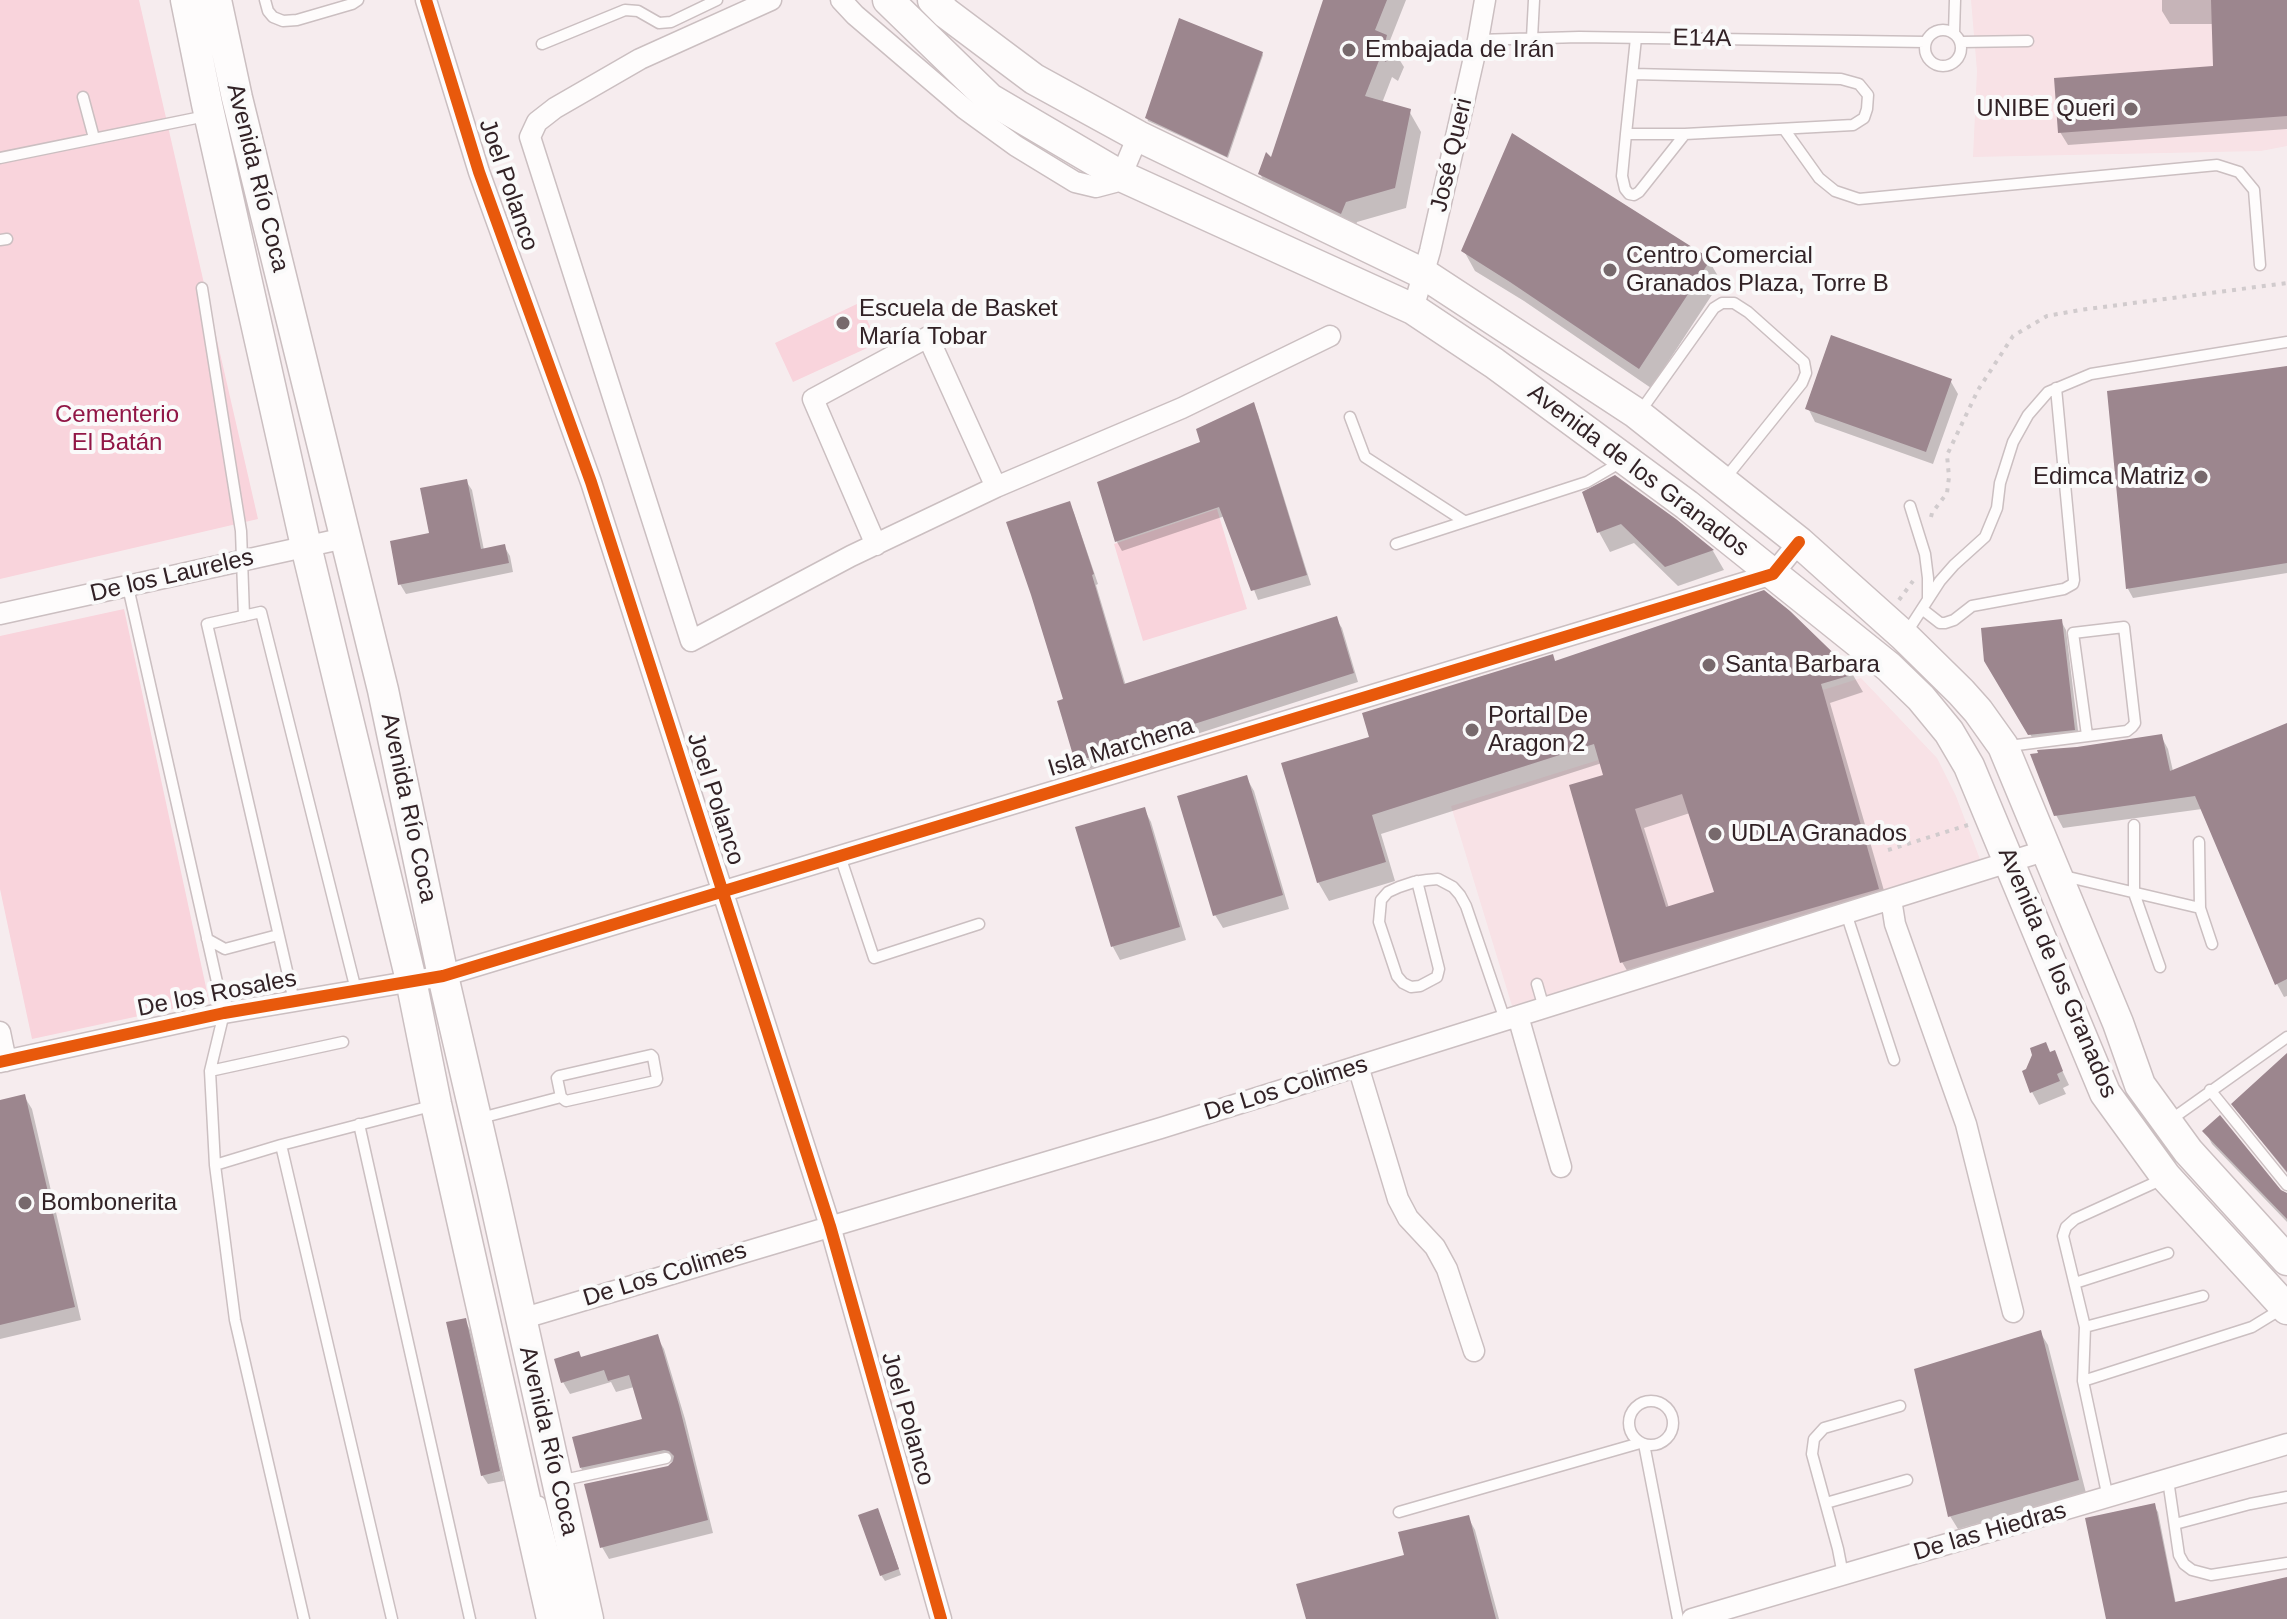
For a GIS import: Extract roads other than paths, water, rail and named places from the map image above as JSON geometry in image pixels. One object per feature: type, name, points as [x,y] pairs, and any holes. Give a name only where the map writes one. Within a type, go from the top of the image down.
[{"type":"main road","points":[[170,0],[187,76],[208,110]]},
{"type":"main road","name":"Avenida Río Coca","points":[[186,0],[306,546],[411,980],[552,1619]]},
{"type":"main road","name":"Avenida Río Coca","points":[[216,0],[237,98],[383,690],[443,976],[521,1319],[547,1482],[588,1619]]},
{"type":"main road","name":"Avenida de los Granados","points":[[888,0],[990,99],[1121,176],[1413,309],[1494,363],[1687,505],[1889,667],[1921,698],[1949,732],[1969,766],[2105,1093],[2166,1177],[2286,1308]]},
{"type":"main road","name":"Avenida de los Granados","points":[[933,0],[1034,79],[1138,136],[1424,274],[1636,413],[1799,542],[1904,636],[1970,701],[2003,746],[2118,1023],[2140,1085],[2188,1151],[2287,1260]]},
{"type":"street","name":"Joel Polanco","points":[[426,0],[479,172],[591,482],[830,1226],[941,1619]]},
{"type":"street","points":[[771,0],[640,59],[555,108],[537,122],[530,137],[691,641],[851,556],[996,487],[1182,408],[1330,336]]},
{"type":"street","points":[[841,0],[965,109],[1016,146],[1083,185],[1096,187],[1115,182],[1121,176],[1138,136]]},
{"type":"street","name":"José Queri","points":[[1413,309],[1424,274],[1485,0]]},
{"type":"street","points":[[876,545],[813,399],[928,337],[996,487]]},
{"type":"street","name":"De los Laureles","points":[[0,614],[345,538]]},
{"type":"street","points":[[1773,574],[1799,542]]},
{"type":"street","name":"Isla Marchena","points":[[443,976],[1773,574]]},
{"type":"street","name":"De Los Colimes","points":[[521,1319],[1161,1128],[2009,862],[2052,863]]},
{"type":"street","points":[[1891,899],[1895,924],[1966,1124],[2013,1312]]},
{"type":"street","name":"De los Rosales","points":[[3,1061],[224,1013],[443,976]]},
{"type":"street","points":[[1512,1018],[1561,1167]]},
{"type":"street","points":[[0,1032],[3,1061]]},
{"type":"street","points":[[1358,1066],[1398,1199],[1408,1218],[1435,1247],[1447,1269],[1474,1351]]},
{"type":"street","name":"De las Hiedras","points":[[1692,1619],[2287,1444]]},
{"type":"lane","points":[[265,0],[273,17],[283,21],[297,20],[335,4],[358,0]]},
{"type":"lane","points":[[542,44],[625,10],[638,11],[659,23],[671,22],[717,0]]},
{"type":"lane","points":[[1532,38],[1534,0]]},
{"type":"lane","points":[[1955,0],[1958,37],[1961,54],[1955,63],[1944,67],[1933,64],[1926,54],[1926,42],[1932,33],[1943,29],[1958,37],[2028,41]]},
{"type":"lane","points":[[1636,38],[1622,176],[1629,194],[1639,192],[1685,134]]},
{"type":"lane","name":"E14A","points":[[1478,40],[1636,38],[1926,42]]},
{"type":"lane","points":[[1626,134],[1853,125],[1864,118],[1868,95],[1859,84],[1841,79],[1633,74]]},
{"type":"lane","points":[[83,97],[94,138]]},
{"type":"lane","points":[[0,158],[208,110]]},
{"type":"lane","points":[[1784,129],[1819,178],[1835,191],[1859,199],[2217,165],[2239,172],[2254,190],[2260,265]]},
{"type":"lane","points":[[202,288],[241,531],[244,616]]},
{"type":"lane","points":[[1636,413],[1714,308],[1722,303],[1734,303],[1748,312],[1804,362],[1806,373],[1802,383],[1723,482]]},
{"type":"lane","points":[[1904,636],[1954,565],[1985,537],[1997,508],[2000,483],[2013,442],[2028,415],[2048,392],[2091,374],[2287,342]]},
{"type":"lane","points":[[1910,506],[1925,554],[1928,578],[1925,604],[1940,623],[1954,620],[1972,606],[2064,589],[2073,584],[2056,388]]},
{"type":"lane","points":[[1350,417],[1365,457],[1464,521]]},
{"type":"lane","points":[[1396,544],[1587,482],[1625,460]]},
{"type":"lane","points":[[128,587],[224,1013],[210,1071],[215,1165],[235,1320],[304,1619]]},
{"type":"lane","points":[[294,1001],[207,624],[261,612],[356,990]]},
{"type":"lane","points":[[2003,746],[2127,731],[2135,723],[2124,627],[2073,633],[2087,735]]},
{"type":"lane","points":[[2134,825],[2134,893],[2160,967]]},
{"type":"lane","points":[[2199,842],[2200,908],[2212,944]]},
{"type":"lane","points":[[840,856],[874,958],[979,924]]},
{"type":"lane","points":[[2052,863],[2076,878],[2200,908]]},
{"type":"lane","points":[[1417,881],[1439,969],[1437,977],[1420,986],[1411,987],[1397,976],[1379,922],[1381,900],[1388,892],[1417,881],[1438,879],[1453,887],[1466,906],[1512,1018]]},
{"type":"lane","points":[[1846,913],[1894,1060]]},
{"type":"lane","points":[[207,939],[225,949],[278,935]]},
{"type":"lane","points":[[1537,984],[1544,1008]]},
{"type":"lane","points":[[2167,1122],[2287,1037]]},
{"type":"lane","points":[[210,1071],[343,1042]]},
{"type":"lane","points":[[653,1057],[656,1081],[566,1101],[561,1097],[557,1078],[561,1075],[653,1057]]},
{"type":"lane","points":[[2210,1090],[2287,1185]]},
{"type":"lane","points":[[476,1119],[561,1097]]},
{"type":"lane","points":[[215,1165],[436,1104],[448,1113],[517,1409]]},
{"type":"lane","points":[[359,1124],[470,1619]]},
{"type":"lane","points":[[281,1145],[392,1619]]},
{"type":"lane","points":[[2108,1498],[2083,1381],[2085,1327],[2063,1236],[2066,1227],[2075,1219],[2166,1177]]},
{"type":"lane","points":[[2075,1283],[2168,1253]]},
{"type":"lane","points":[[2085,1327],[2203,1296]]},
{"type":"lane","points":[[2083,1381],[2252,1327],[2286,1308]]},
{"type":"lane","points":[[1399,1512],[1642,1443],[1654,1446],[1666,1440],[1673,1428],[1671,1414],[1662,1403],[1648,1401],[1635,1407],[1629,1419],[1630,1433],[1642,1443],[1678,1619]]},
{"type":"lane","points":[[1843,1575],[1812,1454],[1814,1439],[1824,1428],[1900,1406]]},
{"type":"lane","points":[[571,1619],[547,1482],[666,1458]]},
{"type":"lane","points":[[1826,1503],[1907,1480]]},
{"type":"lane","points":[[2168,1480],[2179,1555],[2184,1564],[2201,1574],[2222,1575],[2287,1563]]},
{"type":"lane","points":[[2175,1524],[2287,1497]]},
{"type":"place","name":"Embajada de Irán","points":[[1349,50]]},
{"type":"place","name":"UNIBE Queri","points":[[2131,109]]},
{"type":"place","name":"Centro Comercial Granados Plaza, Torre B","points":[[1610,270]]},
{"type":"place","name":"Escuela de Basket María Tobar","points":[[843,323]]},
{"type":"place","name":"Edimca Matriz","points":[[2201,477]]},
{"type":"place","name":"Santa Barbara","points":[[1709,665]]},
{"type":"place","name":"Portal De Aragon 2","points":[[1472,730]]},
{"type":"place","name":"UDLA Granados","points":[[1715,834]]},
{"type":"place","name":"Bombonerita","points":[[25,1203]]},
{"type":"park label","name":"Cementerio El Batán","points":[[117,429]]}]
